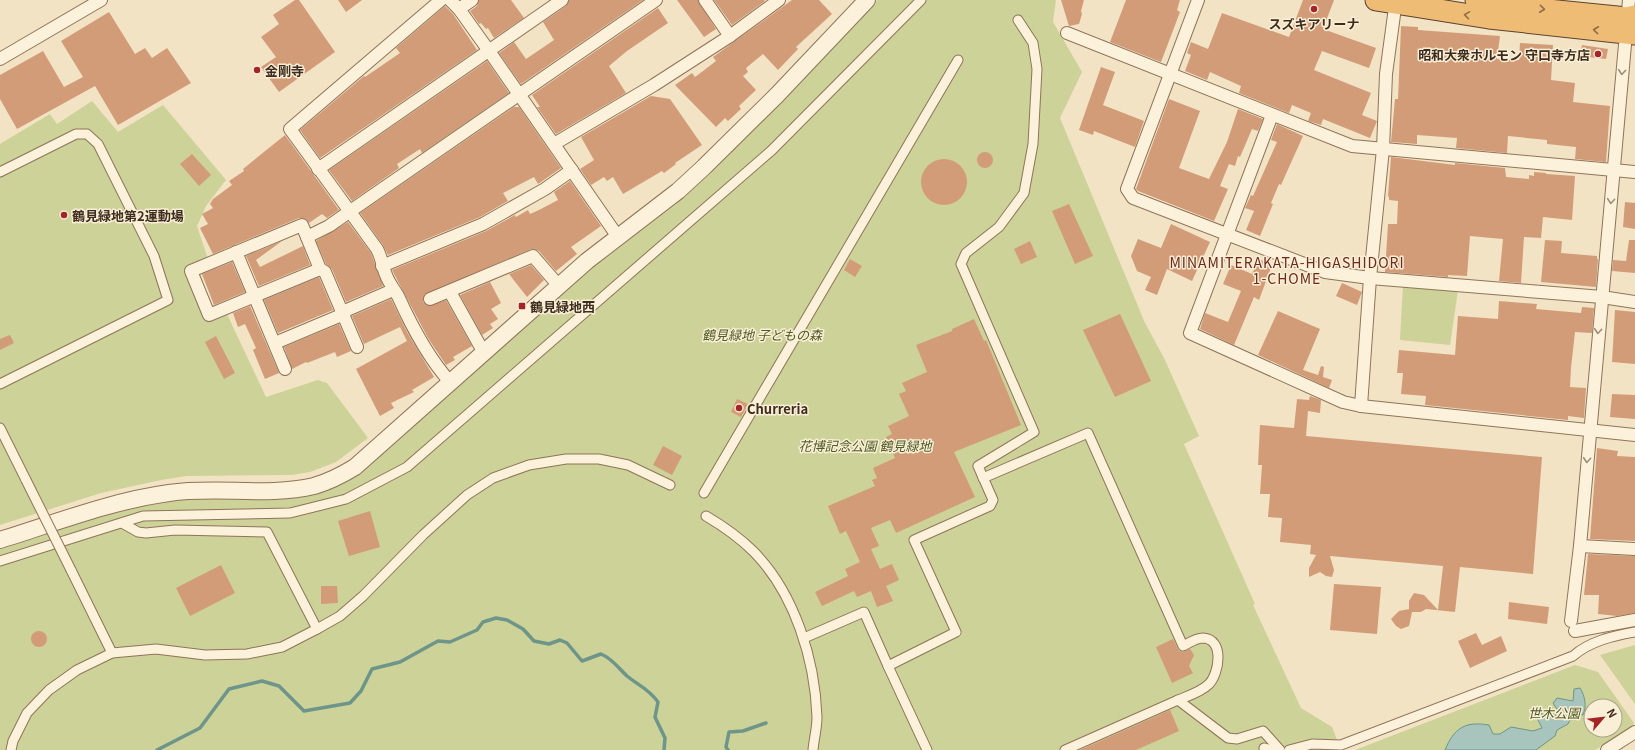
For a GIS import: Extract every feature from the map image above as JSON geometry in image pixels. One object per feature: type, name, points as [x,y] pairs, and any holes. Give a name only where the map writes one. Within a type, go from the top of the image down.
[{"type":"highway","points":[[1476,0],[1528,8],[1630,20]]},
{"type":"highway","points":[[1389,1],[1489,18],[1630,20]]},
{"type":"street","points":[[0,59],[101,0]]},
{"type":"street","points":[[441,0],[290,129],[377,249],[382,259],[382,266],[393,290],[422,344],[440,371],[451,383]]},
{"type":"street","points":[[450,0],[459,9],[489,51],[618,237]]},
{"type":"street","points":[[459,9],[472,0]]},
{"type":"street","points":[[318,169],[562,0]]},
{"type":"street","points":[[307,237],[329,226],[656,0]]},
{"type":"street","points":[[705,0],[730,36]]},
{"type":"street","points":[[0,540],[121,503],[153,495],[189,491],[288,490],[325,483],[344,474],[363,461],[559,286],[618,237],[678,191],[778,95],[867,0]]},
{"type":"street","points":[[0,561],[143,516],[290,513],[346,499],[407,467],[772,150],[921,0]]},
{"type":"street","points":[[1198,0],[1127,189],[1133,198],[1228,236],[1325,272],[1370,278],[1602,297],[1635,302]]},
{"type":"street","points":[[554,144],[642,93],[730,36],[774,1]]},
{"type":"street","points":[[1361,406],[1370,278],[1383,149],[1389,1]]},
{"type":"street","points":[[888,666],[956,632],[914,540],[990,506],[993,500],[978,466],[1034,432],[961,264],[966,253],[999,227],[1024,193],[1033,144],[1037,69],[1033,43],[1018,20]]},
{"type":"street","points":[[1630,20],[1589,430],[1573,626],[1635,620]]},
{"type":"street","points":[[1067,33],[1352,146],[1635,172]]},
{"type":"street","points":[[704,492],[958,60]]},
{"type":"street","points":[[1272,115],[1228,236],[1190,333],[1343,402],[1361,406],[1635,435]]},
{"type":"street","points":[[0,172],[76,134],[87,134],[98,144],[154,256],[168,300],[0,384]]},
{"type":"street","points":[[382,266],[483,224],[545,189],[572,170]]},
{"type":"street","points":[[320,269],[209,314],[191,271],[302,224],[320,269],[325,272],[357,347]]},
{"type":"street","points":[[236,252],[286,369]]},
{"type":"street","points":[[430,300],[534,256],[559,286]]},
{"type":"street","points":[[275,343],[344,314],[347,310],[393,290]]},
{"type":"street","points":[[450,292],[484,353]]},
{"type":"street","points":[[0,428],[112,653]]},
{"type":"street","points":[[983,478],[1088,433],[1183,646],[1198,638],[1203,638],[1211,641],[1216,648],[1218,665],[1213,679],[1207,686],[1065,750]]},
{"type":"street","points":[[11,750],[13,741],[27,713],[49,690],[77,670],[112,653],[156,649],[205,655],[247,654],[282,647],[317,629],[340,616],[363,596],[423,535],[467,495],[493,478],[529,465],[566,459],[599,459],[628,465],[670,485]]},
{"type":"street","points":[[706,516],[725,527],[755,552],[787,597],[804,638],[814,677],[817,718],[813,750]]},
{"type":"street","points":[[122,523],[138,532],[146,533],[175,530],[267,532],[317,629]]},
{"type":"street","points":[[1580,546],[1635,549]]},
{"type":"street","points":[[804,638],[864,612],[927,750]]},
{"type":"street","points":[[1289,750],[1312,744],[1341,745],[1573,656],[1584,647],[1614,636],[1635,632]]},
{"type":"street","points":[[1178,700],[1225,736],[1237,739],[1263,731],[1280,750]]},
{"type":"street","points":[[1607,750],[1635,732]]},
{"type":"street","points":[[1264,748],[1273,750]]},
{"type":"green space","name":"花博記念公園 鶴見緑地","points":[[877,0],[1056,0],[1053,22],[1082,72],[1060,118],[1145,323],[1164,358],[1199,436],[1184,444],[1255,604],[1253,605],[1301,708],[1332,727],[1341,750],[0,750],[0,547],[124,509],[169,501],[204,498],[360,472],[594,266],[628,238],[630,239],[678,203],[678,200],[705,177],[755,128]]},
{"type":"green space","points":[[92,101],[118,132],[163,105],[226,180],[206,206],[197,226],[208,259],[187,269],[207,319],[226,312],[266,397],[318,380],[327,383],[368,438],[336,462],[310,472],[292,475],[187,476],[161,480],[101,493],[0,525],[0,144],[50,114],[57,124]]},
{"type":"green space","points":[[1403,284],[1458,290],[1450,345],[1400,340]]},
{"type":"green space","points":[[1635,645],[1635,704],[1600,655]]},
{"type":"green space","name":"世木公園","points":[[1575,665],[1598,672],[1616,698],[1583,698],[1583,738],[1615,738],[1595,750],[1355,750]]},
{"type":"green space","name":"世木公園","points":[[1623,707],[1634,723],[1632,728],[1623,733]]},
{"type":"water","points":[[1580,688],[1583,694],[1583,715],[1572,715],[1568,724],[1557,730],[1555,736],[1536,750],[1445,750],[1452,736],[1467,725],[1489,725],[1493,734],[1500,734],[1511,727],[1533,731],[1542,728],[1536,716],[1538,712],[1547,716],[1555,716],[1558,711],[1553,703],[1557,698],[1573,701],[1574,689]]},
{"type":"building","points":[[295,0],[299,0],[335,52],[279,92],[261,67],[276,57],[261,37],[279,24],[273,15]]},
{"type":"building","points":[[338,0],[362,0],[346,12]]},
{"type":"building","points":[[479,0],[511,0],[524,18],[494,38],[488,28],[486,29],[481,23],[479,24],[470,11],[477,6]]},
{"type":"building","points":[[569,0],[643,0],[521,84],[499,53],[514,42],[526,59],[554,40],[543,22],[566,6]]},
{"type":"building","points":[[677,0],[698,0],[716,29],[704,37]]},
{"type":"building","points":[[714,0],[764,0],[765,1],[732,25]]},
{"type":"building","points":[[792,0],[819,0],[832,14],[796,47],[798,49],[778,70],[763,54],[746,68],[748,72],[743,76],[756,90],[739,106],[741,109],[728,121],[725,118],[716,127],[675,85],[692,73],[695,77],[716,61],[713,57]]},
{"type":"building","points":[[1061,0],[1084,0],[1079,24],[1069,26]]},
{"type":"building","points":[[1126,0],[1180,0],[1177,10],[1180,12],[1161,62],[1110,42]]},
{"type":"building","points":[[1303,0],[1334,0],[1323,29],[1376,48],[1369,68],[1322,51],[1314,70],[1371,93],[1362,115],[1377,121],[1370,138],[1323,119],[1321,125],[1308,121],[1311,113],[1292,105],[1289,113],[1239,93],[1241,86],[1210,72],[1207,80],[1185,71],[1191,55],[1187,53],[1191,42],[1208,49],[1222,13],[1289,37]]},
{"type":"building","points":[[445,6],[453,14],[477,50],[320,158],[300,130],[364,76],[365,77],[400,53],[396,48]]},
{"type":"building","points":[[658,8],[668,23],[627,51],[609,66],[626,93],[556,134],[537,107],[540,107],[532,95]]},
{"type":"building","points":[[109,12],[135,54],[145,48],[152,58],[167,48],[191,83],[118,125],[95,86],[17,129],[0,99],[0,75],[43,51],[64,87],[83,77],[61,41]]},
{"type":"building","points":[[1401,26],[1418,27],[1418,30],[1500,36],[1497,59],[1519,60],[1520,43],[1553,45],[1551,80],[1575,83],[1573,102],[1610,106],[1606,162],[1575,159],[1576,147],[1547,144],[1547,140],[1508,136],[1507,153],[1456,148],[1457,138],[1417,135],[1417,144],[1391,142],[1395,99],[1398,99]]},
{"type":"building","points":[[1582,45],[1608,49],[1606,59],[1580,56]]},
{"type":"building","points":[[487,61],[509,93],[422,153],[420,149],[397,164],[399,168],[352,201],[329,170]]},
{"type":"building","points":[[1101,67],[1115,72],[1103,105],[1144,121],[1135,147],[1094,131],[1093,135],[1079,130]]},
{"type":"building","points":[[651,96],[670,99],[702,145],[675,163],[676,164],[664,173],[662,171],[623,194],[613,177],[607,181],[604,177],[591,185],[580,169],[594,160],[581,137]]},
{"type":"building","points":[[1169,99],[1200,111],[1179,168],[1209,179],[1227,142],[1238,109],[1263,119],[1258,131],[1252,129],[1240,157],[1238,156],[1235,166],[1229,164],[1220,186],[1228,189],[1214,221],[1136,189]]},
{"type":"building","points":[[514,107],[519,107],[561,168],[538,184],[534,177],[503,193],[508,201],[480,217],[388,255],[383,245],[360,213]]},
{"type":"building","points":[[1277,124],[1303,136],[1281,185],[1279,184],[1271,203],[1273,204],[1260,236],[1246,230],[1254,211],[1245,208],[1251,195],[1253,196],[1277,142],[1271,140]]},
{"type":"building","points":[[285,135],[339,210],[327,218],[322,214],[309,223],[306,219],[299,218],[213,254],[200,228],[208,224],[202,214],[213,208],[210,204],[213,199],[232,185],[229,181],[244,171],[243,169]]},
{"type":"building","points":[[985,152],[991,154],[993,160],[991,166],[985,168],[979,166],[977,160],[979,154]]},
{"type":"building","points":[[192,154],[211,175],[199,186],[180,164]]},
{"type":"building","points":[[1391,157],[1455,165],[1455,163],[1505,168],[1506,177],[1529,179],[1529,175],[1534,176],[1534,172],[1575,176],[1572,220],[1543,217],[1541,238],[1524,237],[1521,283],[1499,281],[1503,239],[1470,236],[1467,276],[1448,275],[1448,277],[1385,272],[1388,224],[1397,224],[1398,201],[1389,200],[1388,196]]},
{"type":"building","points":[[939,159],[949,159],[957,163],[963,169],[967,177],[967,187],[963,195],[957,201],[949,205],[939,205],[931,201],[925,195],[921,187],[921,177],[925,169],[931,163]]},
{"type":"building","points":[[570,181],[601,226],[571,247],[577,254],[556,271],[539,251],[531,249],[424,295],[423,302],[429,306],[446,300],[472,346],[453,357],[455,360],[446,365],[428,338],[392,270],[486,231],[515,215],[516,217],[528,210],[530,214],[539,210],[558,200],[554,192]]},
{"type":"building","points":[[1625,202],[1635,203],[1635,229],[1623,227]]},
{"type":"building","points":[[1069,204],[1093,256],[1075,264],[1052,211]]},
{"type":"building","points":[[348,222],[371,253],[383,286],[346,302],[332,269],[326,264],[316,241]]},
{"type":"building","points":[[1171,224],[1210,242],[1192,281],[1167,269],[1157,295],[1145,290],[1151,277],[1137,271],[1131,256],[1138,239],[1161,248]]},
{"type":"building","points":[[1545,240],[1562,241],[1561,253],[1597,256],[1596,287],[1541,282]]},
{"type":"building","points":[[1629,240],[1635,240],[1635,273],[1612,271],[1613,260],[1626,261]]},
{"type":"building","points":[[282,241],[256,260],[260,267],[303,246],[310,265],[259,286],[246,256]]},
{"type":"building","points":[[1030,241],[1037,257],[1021,264],[1014,249]]},
{"type":"building","points":[[850,259],[862,266],[855,277],[844,270]]},
{"type":"building","points":[[1259,259],[1272,265],[1259,300],[1254,297],[1234,345],[1200,329],[1205,313],[1228,322],[1241,291],[1223,284],[1231,265],[1252,274]]},
{"type":"building","points":[[232,262],[245,292],[214,305],[202,274]]},
{"type":"building","points":[[531,265],[544,280],[527,297],[509,274]]},
{"type":"building","points":[[319,277],[333,310],[278,333],[264,300]]},
{"type":"building","points":[[490,282],[501,303],[491,309],[498,319],[490,324],[493,328],[482,335],[460,295]]},
{"type":"building","points":[[1342,283],[1362,292],[1357,305],[1336,296]]},
{"type":"building","points":[[391,299],[408,334],[434,377],[412,390],[414,392],[391,403],[394,408],[380,416],[356,369],[407,341],[400,327],[364,344],[352,316]]},
{"type":"building","points":[[1499,301],[1537,304],[1536,309],[1581,313],[1582,307],[1594,308],[1592,333],[1575,332],[1571,368],[1570,387],[1586,388],[1584,418],[1568,416],[1568,420],[1425,405],[1426,396],[1401,394],[1403,373],[1397,373],[1399,350],[1455,355],[1458,316],[1498,319]]},
{"type":"building","points":[[250,306],[279,373],[265,379],[253,350],[256,348],[245,324],[238,327],[233,313]]},
{"type":"building","points":[[1615,310],[1635,312],[1635,364],[1612,362]]},
{"type":"building","points":[[1278,311],[1320,329],[1303,370],[1318,375],[1321,366],[1324,367],[1323,377],[1332,380],[1329,388],[1258,355]]},
{"type":"building","points":[[1120,314],[1151,381],[1115,397],[1083,330]]},
{"type":"building","points":[[974,319],[984,341],[986,340],[1021,425],[954,452],[975,497],[896,533],[890,520],[871,528],[879,546],[871,549],[880,569],[892,564],[899,580],[886,586],[893,601],[877,607],[871,591],[857,597],[854,591],[822,606],[815,592],[848,576],[845,569],[860,562],[846,531],[840,534],[828,506],[875,486],[872,480],[877,478],[873,468],[895,458],[886,437],[892,434],[888,426],[909,416],[899,394],[906,391],[902,383],[927,372],[916,345],[952,331],[952,329]]},
{"type":"building","points":[[339,324],[351,351],[337,357],[335,352],[307,363],[306,362],[292,369],[284,347]]},
{"type":"building","points":[[10,335],[14,343],[0,350],[0,339]]},
{"type":"building","points":[[216,336],[235,373],[224,379],[205,342]]},
{"type":"building","points":[[1612,394],[1635,395],[1635,419],[1610,417]]},
{"type":"building","points":[[1310,396],[1321,400],[1320,413],[1308,411],[1306,436],[1542,457],[1533,574],[1460,567],[1455,612],[1426,609],[1421,612],[1412,612],[1409,626],[1401,629],[1396,626],[1391,619],[1399,611],[1409,609],[1409,601],[1414,593],[1424,595],[1438,610],[1443,566],[1330,556],[1334,570],[1332,577],[1326,576],[1320,572],[1309,577],[1309,568],[1316,555],[1310,554],[1311,545],[1280,542],[1282,518],[1268,517],[1270,494],[1260,494],[1262,465],[1258,465],[1260,425],[1294,428],[1297,399],[1309,400]]},
{"type":"building","name":"Churreria","points":[[737,399],[748,404],[741,417],[731,412]]},
{"type":"building","points":[[663,446],[682,456],[672,475],[653,465]]},
{"type":"building","points":[[1597,448],[1618,451],[1617,456],[1635,457],[1635,541],[1590,539]]},
{"type":"building","points":[[370,511],[380,547],[349,556],[338,521]]},
{"type":"building","points":[[1588,554],[1635,556],[1635,613],[1617,616],[1598,614],[1599,595],[1584,595]]},
{"type":"building","points":[[221,565],[235,593],[190,616],[176,588]]},
{"type":"building","points":[[1334,584],[1381,587],[1377,634],[1330,630]]},
{"type":"building","points":[[321,586],[337,586],[338,603],[321,604]]},
{"type":"building","points":[[1509,602],[1549,607],[1547,624],[1508,619]]},
{"type":"building","points":[[39,631],[46,636],[47,639],[42,646],[39,647],[32,642],[31,639],[36,632]]},
{"type":"building","points":[[1476,633],[1482,645],[1501,636],[1507,651],[1470,668],[1458,641]]},
{"type":"building","points":[[1173,639],[1179,651],[1183,652],[1190,649],[1194,655],[1189,666],[1193,673],[1172,683],[1156,647]]},
{"type":"building","points":[[1170,710],[1179,731],[1136,750],[1080,750]]},
{"type":"waterway","points":[[157,750],[200,728],[229,689],[262,681],[279,686],[304,711],[350,703],[361,691],[372,669],[400,662],[438,641],[450,642],[477,630],[483,622],[496,618],[507,620],[523,629],[534,641],[549,644],[560,640],[567,643],[582,661],[601,654],[609,658],[627,676],[651,693],[658,702],[655,717],[665,738],[664,750]]},
{"type":"waterway","points":[[728,750],[726,747],[729,732],[743,731],[766,723]]},
{"type":"place","name":"スズキアリーナ","points":[[1314,9]]},
{"type":"place","name":"昭和大衆ホルモン 守口寺方店","points":[[1598,54]]},
{"type":"place","name":"金剛寺","points":[[257,70]]},
{"type":"place","name":"鶴見緑地第2運動場","points":[[64,215]]},
{"type":"place","name":"鶴見緑地西","points":[[522,306]]},
{"type":"place","name":"Churreria","points":[[739,408]]},
{"type":"district","name":"MINAMITERAKATA-HIGASHIDORI 1-CHOME","points":[[1287,270]]},
{"type":"park label","name":"鶴見緑地 子どもの森","points":[[762,334]]}]
